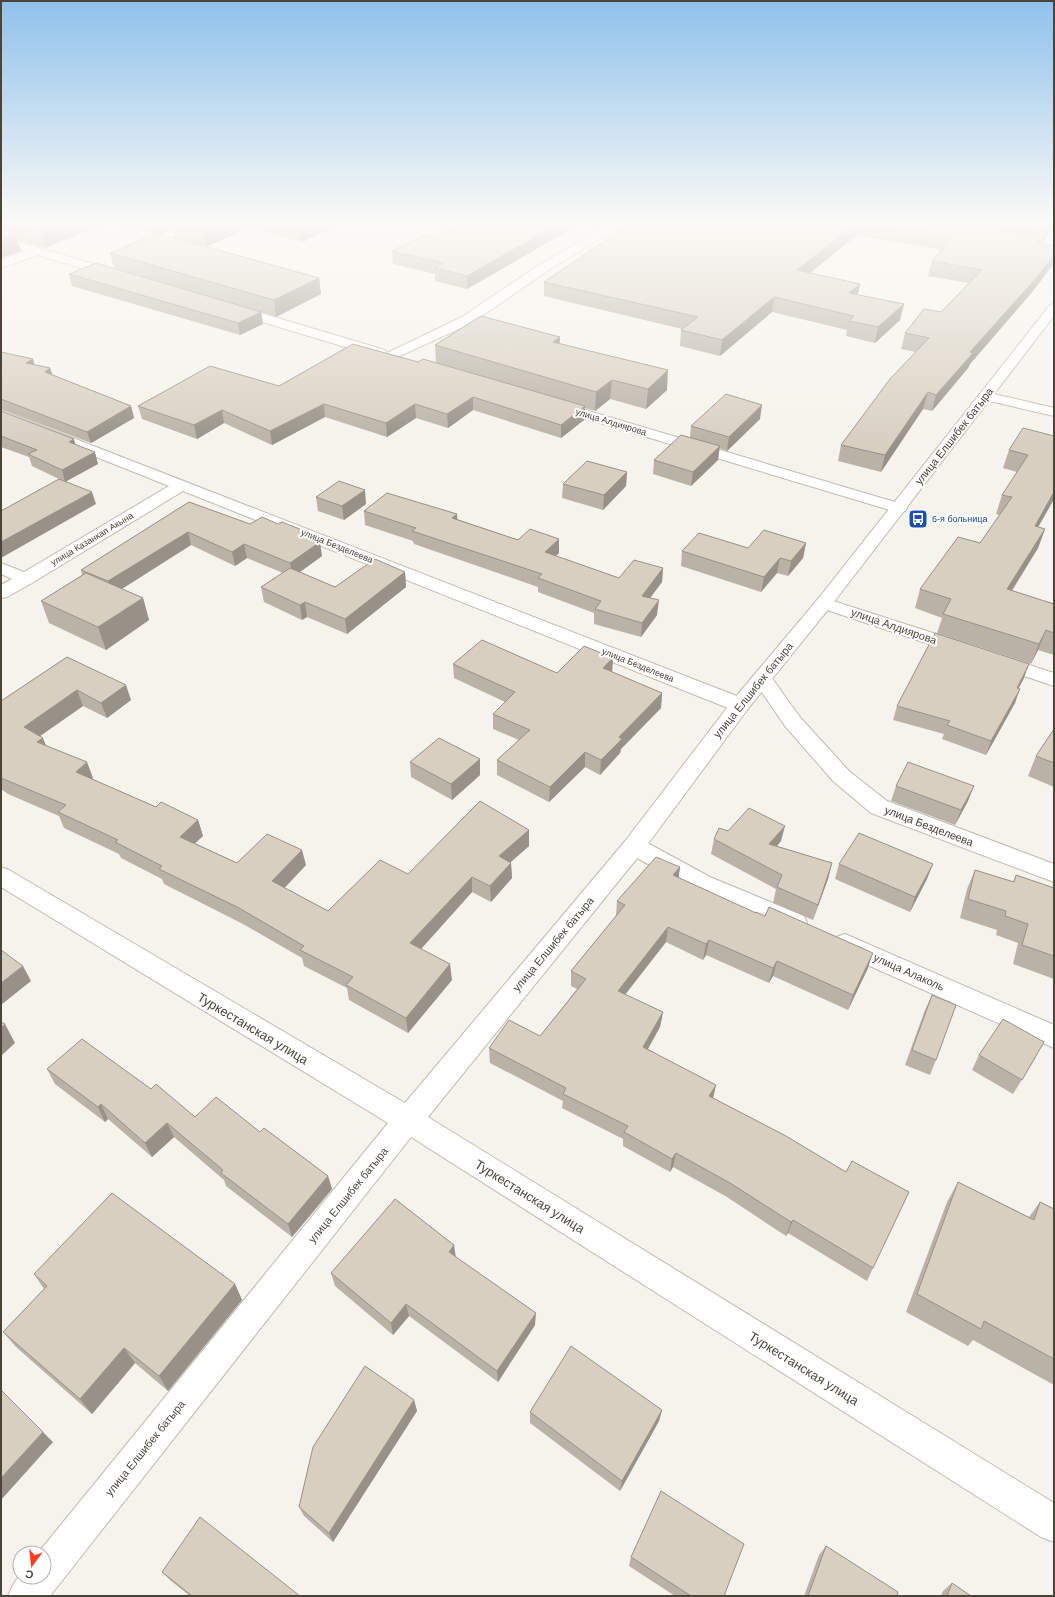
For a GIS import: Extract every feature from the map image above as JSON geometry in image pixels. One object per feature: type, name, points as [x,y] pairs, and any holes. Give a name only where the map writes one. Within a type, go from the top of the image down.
[{"type":"street","points":[[391,356],[467,320],[501,297]]},
{"type":"street","points":[[219,305],[406,361]]},
{"type":"street","name":"улица Елшибек батыра","points":[[52,1564],[408,1120],[634,846],[740,705],[824,603],[1052,314]]},
{"type":"street","points":[[986,396],[1054,412]]},
{"type":"street","name":"улица Алдиярова","points":[[543,401],[899,508]]},
{"type":"street","name":"улица Безделеева","points":[[1,414],[740,705]]},
{"type":"street","name":"улица Казанкап Акына","points":[[1,593],[182,485]]},
{"type":"street","points":[[1,568],[26,579]]},
{"type":"street","name":"улица Алдиярова","points":[[824,603],[1054,680]]},
{"type":"street","name":"улица Безделеева","points":[[762,678],[792,721],[841,776],[879,807],[1054,873]]},
{"type":"street","name":"улица Алаколь","points":[[634,846],[702,883],[1054,1037]]},
{"type":"street","name":"Туркестанская улица","points":[[1,876],[408,1120],[1054,1524]]},
{"type":"street","points":[[27,1596],[36,1585]]},
{"type":"building","points":[[147,297],[209,297],[261,312],[238,323]]},
{"type":"building","points":[[262,297],[281,297],[274,300]]},
{"type":"building","points":[[608,297],[867,297],[904,304],[878,327],[849,321],[854,316],[774,297],[722,340],[681,330],[698,317]]},
{"type":"building","points":[[956,297],[1020,297],[970,352],[973,353],[936,395],[928,392],[885,455],[841,445],[890,379],[929,338],[905,333],[924,309],[941,312]]},
{"type":"building","points":[[481,316],[560,337],[553,342],[668,370],[648,389],[612,380],[596,392],[435,345]]},
{"type":"building","points":[[353,344],[418,362],[423,359],[585,406],[561,425],[473,397],[447,414],[415,404],[386,423],[324,404],[270,431],[222,410],[194,425],[138,406],[210,366],[279,386]]},
{"type":"building","points":[[1,352],[33,359],[26,363],[50,368],[45,372],[131,406],[87,432],[1,399]]},
{"type":"building","points":[[726,394],[762,405],[729,437],[691,426]]},
{"type":"building","points":[[1,411],[74,439],[69,442],[95,452],[62,470],[28,454],[37,450],[1,436]]},
{"type":"building","points":[[1023,428],[1054,436],[1054,492],[1035,526],[1045,529],[1007,589],[1054,604],[1054,633],[1046,630],[1039,644],[943,614],[951,599],[920,589],[958,537],[980,543],[1012,497],[1002,495],[1028,455],[1009,450]]},
{"type":"building","points":[[681,435],[720,446],[693,472],[654,460]]},
{"type":"building","points":[[587,461],[627,472],[604,495],[563,484]]},
{"type":"building","points":[[59,479],[92,492],[1,542],[1,511]]},
{"type":"building","points":[[339,481],[365,490],[342,506],[316,497]]},
{"type":"building","points":[[387,493],[457,514],[452,518],[518,540],[530,529],[559,539],[545,552],[619,578],[634,560],[663,568],[642,596],[659,600],[642,623],[595,609],[601,601],[538,578],[542,574],[412,531],[416,528],[364,511]]},
{"type":"building","points":[[189,502],[250,524],[262,517],[278,524],[282,522],[307,532],[303,535],[320,542],[290,563],[244,544],[232,552],[188,532],[108,581],[81,570]]},
{"type":"building","points":[[764,530],[806,543],[791,561],[780,558],[764,577],[682,551],[699,533],[748,548]]},
{"type":"building","points":[[375,559],[405,572],[345,619],[305,602],[300,605],[261,587],[290,568],[335,587]]},
{"type":"building","points":[[86,573],[143,598],[98,627],[41,601]]},
{"type":"building","points":[[935,633],[1029,664],[1017,688],[1020,689],[991,741],[947,725],[950,721],[897,706]]},
{"type":"building","points":[[482,640],[557,673],[584,646],[613,658],[603,668],[662,693],[619,737],[622,739],[601,760],[585,752],[550,787],[497,760],[530,730],[493,714],[515,692],[453,664]]},
{"type":"building","points":[[67,657],[126,685],[101,703],[77,690],[24,727],[43,738],[37,742],[87,762],[76,772],[156,807],[161,802],[198,820],[180,837],[237,863],[267,834],[302,850],[272,881],[328,911],[380,860],[408,874],[480,801],[529,830],[499,856],[511,863],[490,886],[472,877],[410,943],[450,964],[406,1018],[346,985],[353,977],[300,950],[304,946],[239,908],[159,869],[162,866],[115,842],[118,840],[58,812],[66,805],[1,778],[1,701]]},
{"type":"building","points":[[1054,729],[1054,763],[1036,756]]},
{"type":"building","points":[[439,738],[480,759],[451,784],[410,762]]},
{"type":"building","points":[[908,762],[974,786],[961,810],[896,786]]},
{"type":"building","points":[[749,808],[785,826],[769,844],[832,863],[818,905],[777,887],[782,875],[714,839],[719,828],[728,831]]},
{"type":"building","points":[[859,833],[933,864],[915,897],[839,864]]},
{"type":"building","points":[[656,857],[680,867],[673,875],[756,913],[765,916],[769,907],[873,953],[853,995],[777,961],[773,968],[709,940],[706,944],[668,927],[618,991],[663,1012],[643,1047],[716,1085],[709,1096],[786,1136],[846,1172],[852,1161],[909,1192],[873,1268],[793,1220],[791,1222],[730,1183],[676,1153],[672,1159],[624,1132],[628,1126],[563,1094],[566,1088],[489,1048],[509,1020],[540,1036],[586,979],[571,971],[625,905],[617,901]]},
{"type":"building","points":[[975,870],[1014,882],[1016,875],[1054,888],[1054,956],[1022,945],[1028,924],[1005,916],[1006,911],[968,899]]},
{"type":"building","points":[[1,950],[23,966],[1,983]]},
{"type":"building","points":[[932,995],[956,1005],[936,1060],[912,1050]]},
{"type":"building","points":[[1003,1019],[1044,1042],[1022,1080],[979,1055]]},
{"type":"building","points":[[1,1022],[5,1024],[1,1028]]},
{"type":"building","points":[[82,1039],[151,1089],[156,1084],[195,1117],[216,1097],[260,1132],[264,1128],[328,1176],[288,1224],[221,1173],[223,1170],[167,1123],[145,1143],[101,1104],[98,1107],[47,1069]]},
{"type":"building","points":[[958,1182],[1034,1220],[1040,1202],[1054,1209],[1054,1359],[984,1321],[981,1329],[917,1294]]},
{"type":"building","points":[[112,1193],[235,1284],[159,1376],[124,1348],[80,1399],[3,1332],[47,1286],[34,1274]]},
{"type":"building","points":[[395,1199],[454,1245],[449,1252],[536,1313],[497,1371],[406,1304],[391,1323],[331,1273]]},
{"type":"building","points":[[571,1346],[662,1410],[622,1481],[530,1412]]},
{"type":"building","points":[[365,1366],[414,1400],[329,1533],[299,1507],[313,1447]]},
{"type":"building","points":[[1,1390],[43,1432],[1,1478]]},
{"type":"building","points":[[661,1491],[744,1544],[724,1596],[691,1596],[631,1557]]},
{"type":"building","points":[[200,1517],[300,1596],[192,1596],[162,1572]]},
{"type":"building","points":[[826,1546],[898,1592],[897,1596],[808,1596]]},
{"type":"building","points":[[952,1583],[971,1596],[947,1596]]},
{"type":"place","name":"6-я больница","points":[[918,519]]}]
